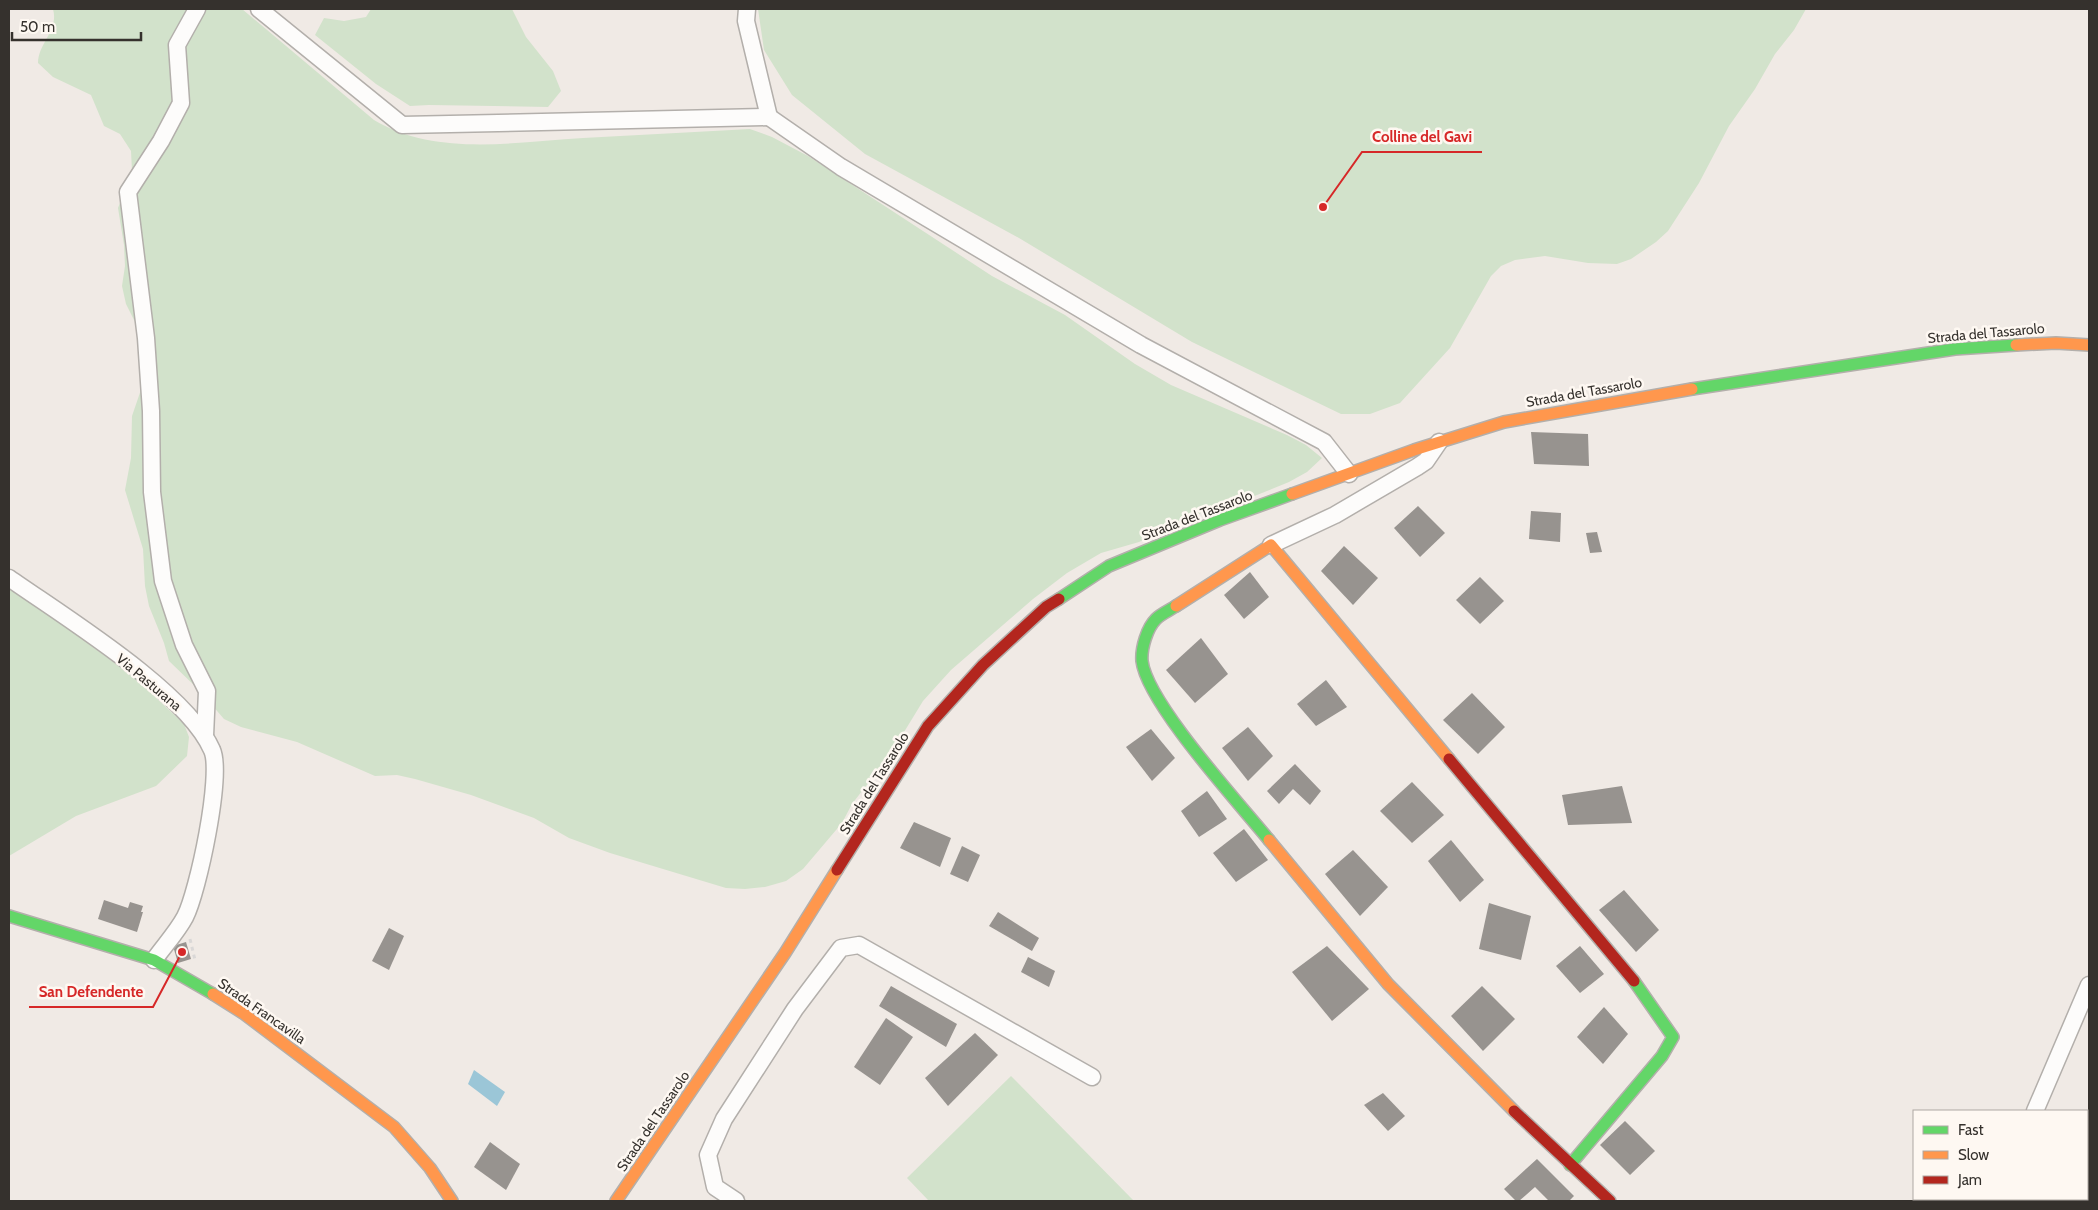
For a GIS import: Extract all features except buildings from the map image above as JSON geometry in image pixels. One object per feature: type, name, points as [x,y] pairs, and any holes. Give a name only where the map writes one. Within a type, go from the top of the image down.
[{"type":"street","points":[[197,9],[177,46],[181,103],[161,141],[128,192],[146,338],[152,411],[152,492],[163,581],[184,645],[207,691],[205,736]]},
{"type":"street","points":[[259,9],[402,125],[769,117],[841,167],[1140,345],[1324,442],[1349,474]]},
{"type":"street","points":[[748,9],[746,21],[769,117]]},
{"type":"street","name":"Strada del Tassarolo","points":[[616,1201],[785,953],[928,726],[983,665],[1046,607],[1109,566],[1220,520],[1440,442],[1523,418],[1810,370],[1955,349],[2056,343],[2089,345]]},
{"type":"street","points":[[1440,442],[1426,461],[1418,467],[1335,515],[1271,544],[1156,619],[1146,636],[1142,651],[1144,669],[1166,709],[1308,890],[1388,984],[1570,1165],[1610,1201]]},
{"type":"street","points":[[1271,544],[1637,984],[1673,1037],[1662,1056],[1570,1165]]},
{"type":"street","name":"Via Pasturana","points":[[9,578],[104,644],[171,698],[205,736],[214,752],[216,774],[197,882],[185,917],[154,960]]},
{"type":"street","name":"Strada Francavilla","points":[[9,916],[154,960],[188,978],[243,1013],[394,1127],[430,1168],[452,1201]]},
{"type":"street","points":[[736,1201],[714,1187],[708,1155],[724,1119],[795,1009],[842,948],[859,945],[1092,1077]]},
{"type":"street","points":[[2035,1110],[2089,985]]},
{"type":"path","points":[[185,917],[195,957],[194,969],[188,978]]},
{"type":"green space","points":[[53,9],[242,9],[374,120],[398,132],[423,139],[449,143],[503,144],[750,129],[772,137],[808,156],[992,276],[1065,315],[1135,364],[1171,385],[1287,435],[1306,445],[1322,458],[1307,472],[1289,482],[1252,497],[1214,507],[1139,542],[1101,553],[1067,573],[1033,599],[951,670],[923,701],[890,755],[852,804],[842,823],[803,869],[786,881],[765,887],[726,888],[610,853],[569,838],[534,818],[471,795],[397,775],[375,776],[297,742],[241,727],[224,719],[198,689],[169,661],[149,606],[145,586],[143,549],[125,490],[131,458],[132,416],[145,378],[144,340],[126,304],[122,286],[125,266],[124,245],[118,208],[132,171],[131,151],[120,134],[104,126],[91,95],[53,77],[38,63],[41,49],[53,24]]},
{"type":"green space","points":[[371,9],[512,9],[526,37],[553,71],[561,91],[548,107],[410,106],[376,84],[315,35],[324,18],[344,21],[366,17]]},
{"type":"green space","points":[[758,9],[1806,9],[1794,30],[1775,54],[1755,89],[1729,126],[1699,183],[1668,231],[1656,242],[1631,259],[1617,264],[1588,263],[1545,256],[1515,260],[1501,266],[1491,276],[1450,348],[1400,403],[1370,414],[1341,414],[1192,342],[1019,238],[865,154],[792,95],[764,50]]},
{"type":"green space","points":[[9,585],[135,678],[184,724],[189,737],[187,756],[156,786],[76,816],[9,856]]},
{"type":"green space","points":[[1011,1076],[1134,1201],[929,1201],[907,1178]]},
{"type":"water","points":[[474,1070],[505,1092],[497,1106],[468,1084]]},
{"type":"traffic: fast","points":[[1692,389],[1955,349],[2016,345]]},
{"type":"traffic: fast","points":[[1059,599],[1109,566],[1220,520],[1292,494]]},
{"type":"traffic: fast","points":[[1176,606],[1156,619],[1147,633],[1142,661],[1148,679],[1176,726],[1269,840]]},
{"type":"traffic: fast","points":[[9,916],[154,960],[213,994]]},
{"type":"traffic: fast","points":[[1570,1165],[1662,1056],[1673,1037],[1634,981]]},
{"type":"traffic: slow","points":[[2016,345],[2056,343],[2089,345]]},
{"type":"traffic: slow","points":[[1292,494],[1414,450],[1504,422],[1692,389]]},
{"type":"traffic: slow","points":[[1176,606],[1271,545],[1449,759]]},
{"type":"traffic: slow","points":[[1269,840],[1388,984],[1514,1111]]},
{"type":"traffic: slow","points":[[616,1201],[785,953],[837,870]]},
{"type":"traffic: slow","points":[[213,994],[243,1013],[394,1127],[430,1168],[452,1201]]},
{"type":"traffic: jam","points":[[837,870],[928,726],[983,665],[1046,607],[1059,599]]},
{"type":"traffic: jam","points":[[1449,759],[1634,981]]},
{"type":"traffic: jam","points":[[1514,1111],[1610,1201]]},
{"type":"place","name":"Colline del Gavi","points":[[1323,207]]},
{"type":"place","name":"San Defendente","points":[[182,952]]}]
